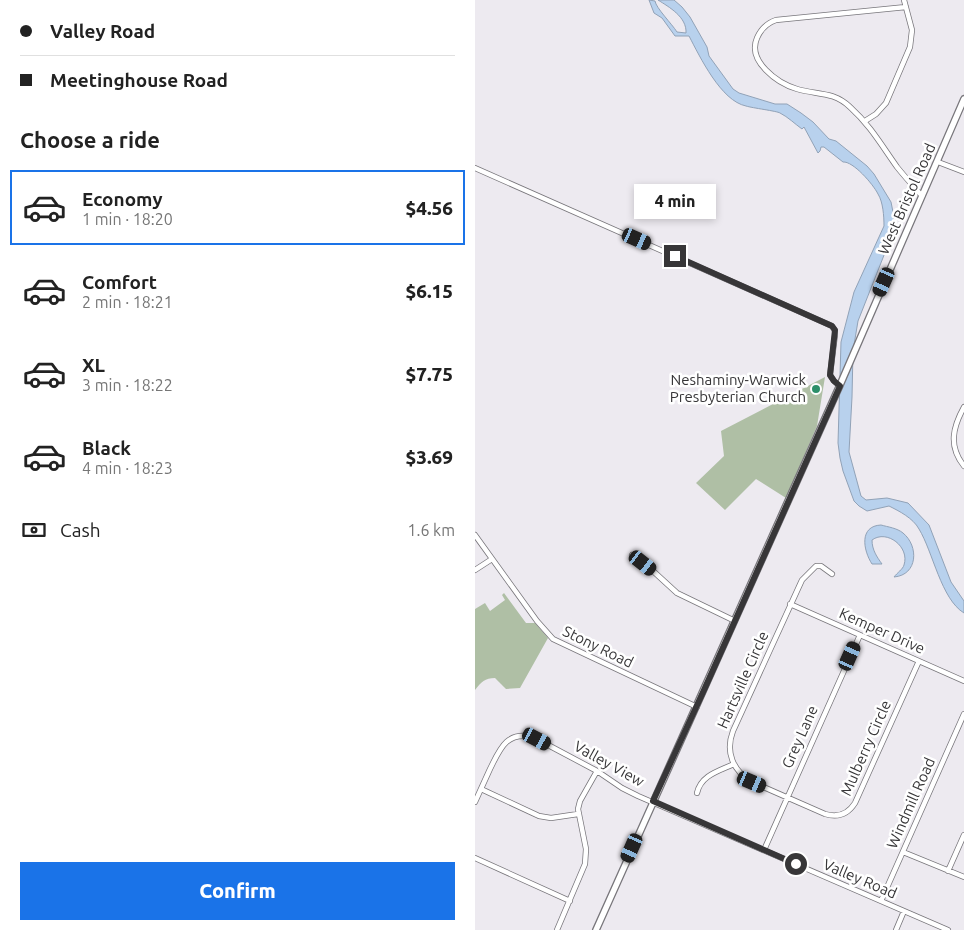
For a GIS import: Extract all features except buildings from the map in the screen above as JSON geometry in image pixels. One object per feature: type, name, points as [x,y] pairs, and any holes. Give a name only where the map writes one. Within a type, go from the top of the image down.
[{"type":"main road","name":"West Bristol Road","points":[[596,930],[840,385],[938,162],[964,98]]},
{"type":"street","points":[[865,121],[879,111],[886,103],[911,47],[912,30],[904,0]]},
{"type":"street","points":[[906,7],[777,20],[764,27],[756,40],[755,49],[758,60],[775,78],[796,89],[822,92],[839,98],[848,105],[865,121],[899,169],[922,196]]},
{"type":"street","points":[[938,162],[964,172]]},
{"type":"street","points":[[475,168],[832,326],[835,330],[835,335],[830,375],[840,385]]},
{"type":"street","points":[[964,407],[956,424],[953,440],[956,453],[964,466]]},
{"type":"street","name":"Stony Road","points":[[475,535],[541,626],[553,639],[697,707]]},
{"type":"street","points":[[632,555],[677,593],[735,621]]},
{"type":"street","points":[[475,570],[492,559]]},
{"type":"street","name":"Hartsville Circle","points":[[734,764],[730,750],[731,735],[802,580],[813,567],[821,566],[832,574]]},
{"type":"street","name":"Kemper Drive","points":[[790,604],[964,681]]},
{"type":"street","name":"Grey Lane","points":[[764,850],[860,635]]},
{"type":"street","name":"Mulberry Circle","points":[[787,798],[831,816],[843,814],[854,806],[919,661]]},
{"type":"street","name":"Windmill Road","points":[[881,901],[964,714]]},
{"type":"street","name":"Valley View","points":[[475,802],[503,745],[511,739],[520,736],[533,737],[597,771],[622,788],[653,801]]},
{"type":"street","points":[[697,792],[704,779],[734,764],[747,779],[787,798]]},
{"type":"street","points":[[557,930],[584,869],[586,849],[578,814],[580,801],[597,771]]},
{"type":"street","points":[[481,789],[539,816],[551,818],[578,814]]},
{"type":"street","name":"Valley Road","points":[[653,801],[948,930]]},
{"type":"street","points":[[948,870],[964,834]]},
{"type":"street","points":[[903,852],[964,877]]},
{"type":"street","points":[[475,858],[570,902]]},
{"type":"street","points":[[896,930],[904,911]]},
{"type":"green space","points":[[825,377],[817,426],[786,498],[756,479],[725,510],[696,483],[724,456],[721,431]]},
{"type":"green space","points":[[504,593],[526,623],[535,623],[548,638],[520,688],[506,689],[495,678],[483,681],[475,690],[475,609],[485,603],[490,611],[505,600],[502,595]]},
{"type":"water","points":[[649,0],[655,1],[658,8],[677,32],[686,33],[686,27],[680,17],[658,0],[674,0],[690,17],[707,47],[709,56],[733,89],[739,93],[775,104],[787,104],[801,113],[813,122],[829,139],[836,141],[867,166],[891,202],[894,217],[890,240],[858,321],[853,351],[849,452],[861,496],[866,500],[887,498],[908,503],[929,525],[951,582],[964,601],[964,613],[949,597],[924,539],[913,521],[889,506],[867,511],[859,506],[854,501],[840,458],[838,443],[841,342],[854,292],[884,226],[880,197],[867,179],[852,165],[843,162],[824,147],[821,147],[818,153],[804,127],[802,129],[780,113],[746,106],[728,96],[712,77],[689,36],[675,36],[662,18],[654,13]]},
{"type":"water","points":[[881,525],[901,531],[912,545],[914,552],[912,566],[902,575],[894,577],[904,565],[904,552],[890,538],[878,537],[872,540],[874,550],[882,564],[872,564],[869,558],[865,546],[866,534],[874,526]]},
{"type":"place","name":"Neshaminy-Warwick Presbyterian Church","points":[[816,389]]},
{"type":"route","points":[[675,256],[832,326],[835,330],[830,375],[831,379],[840,386],[653,801],[796,864]]}]
